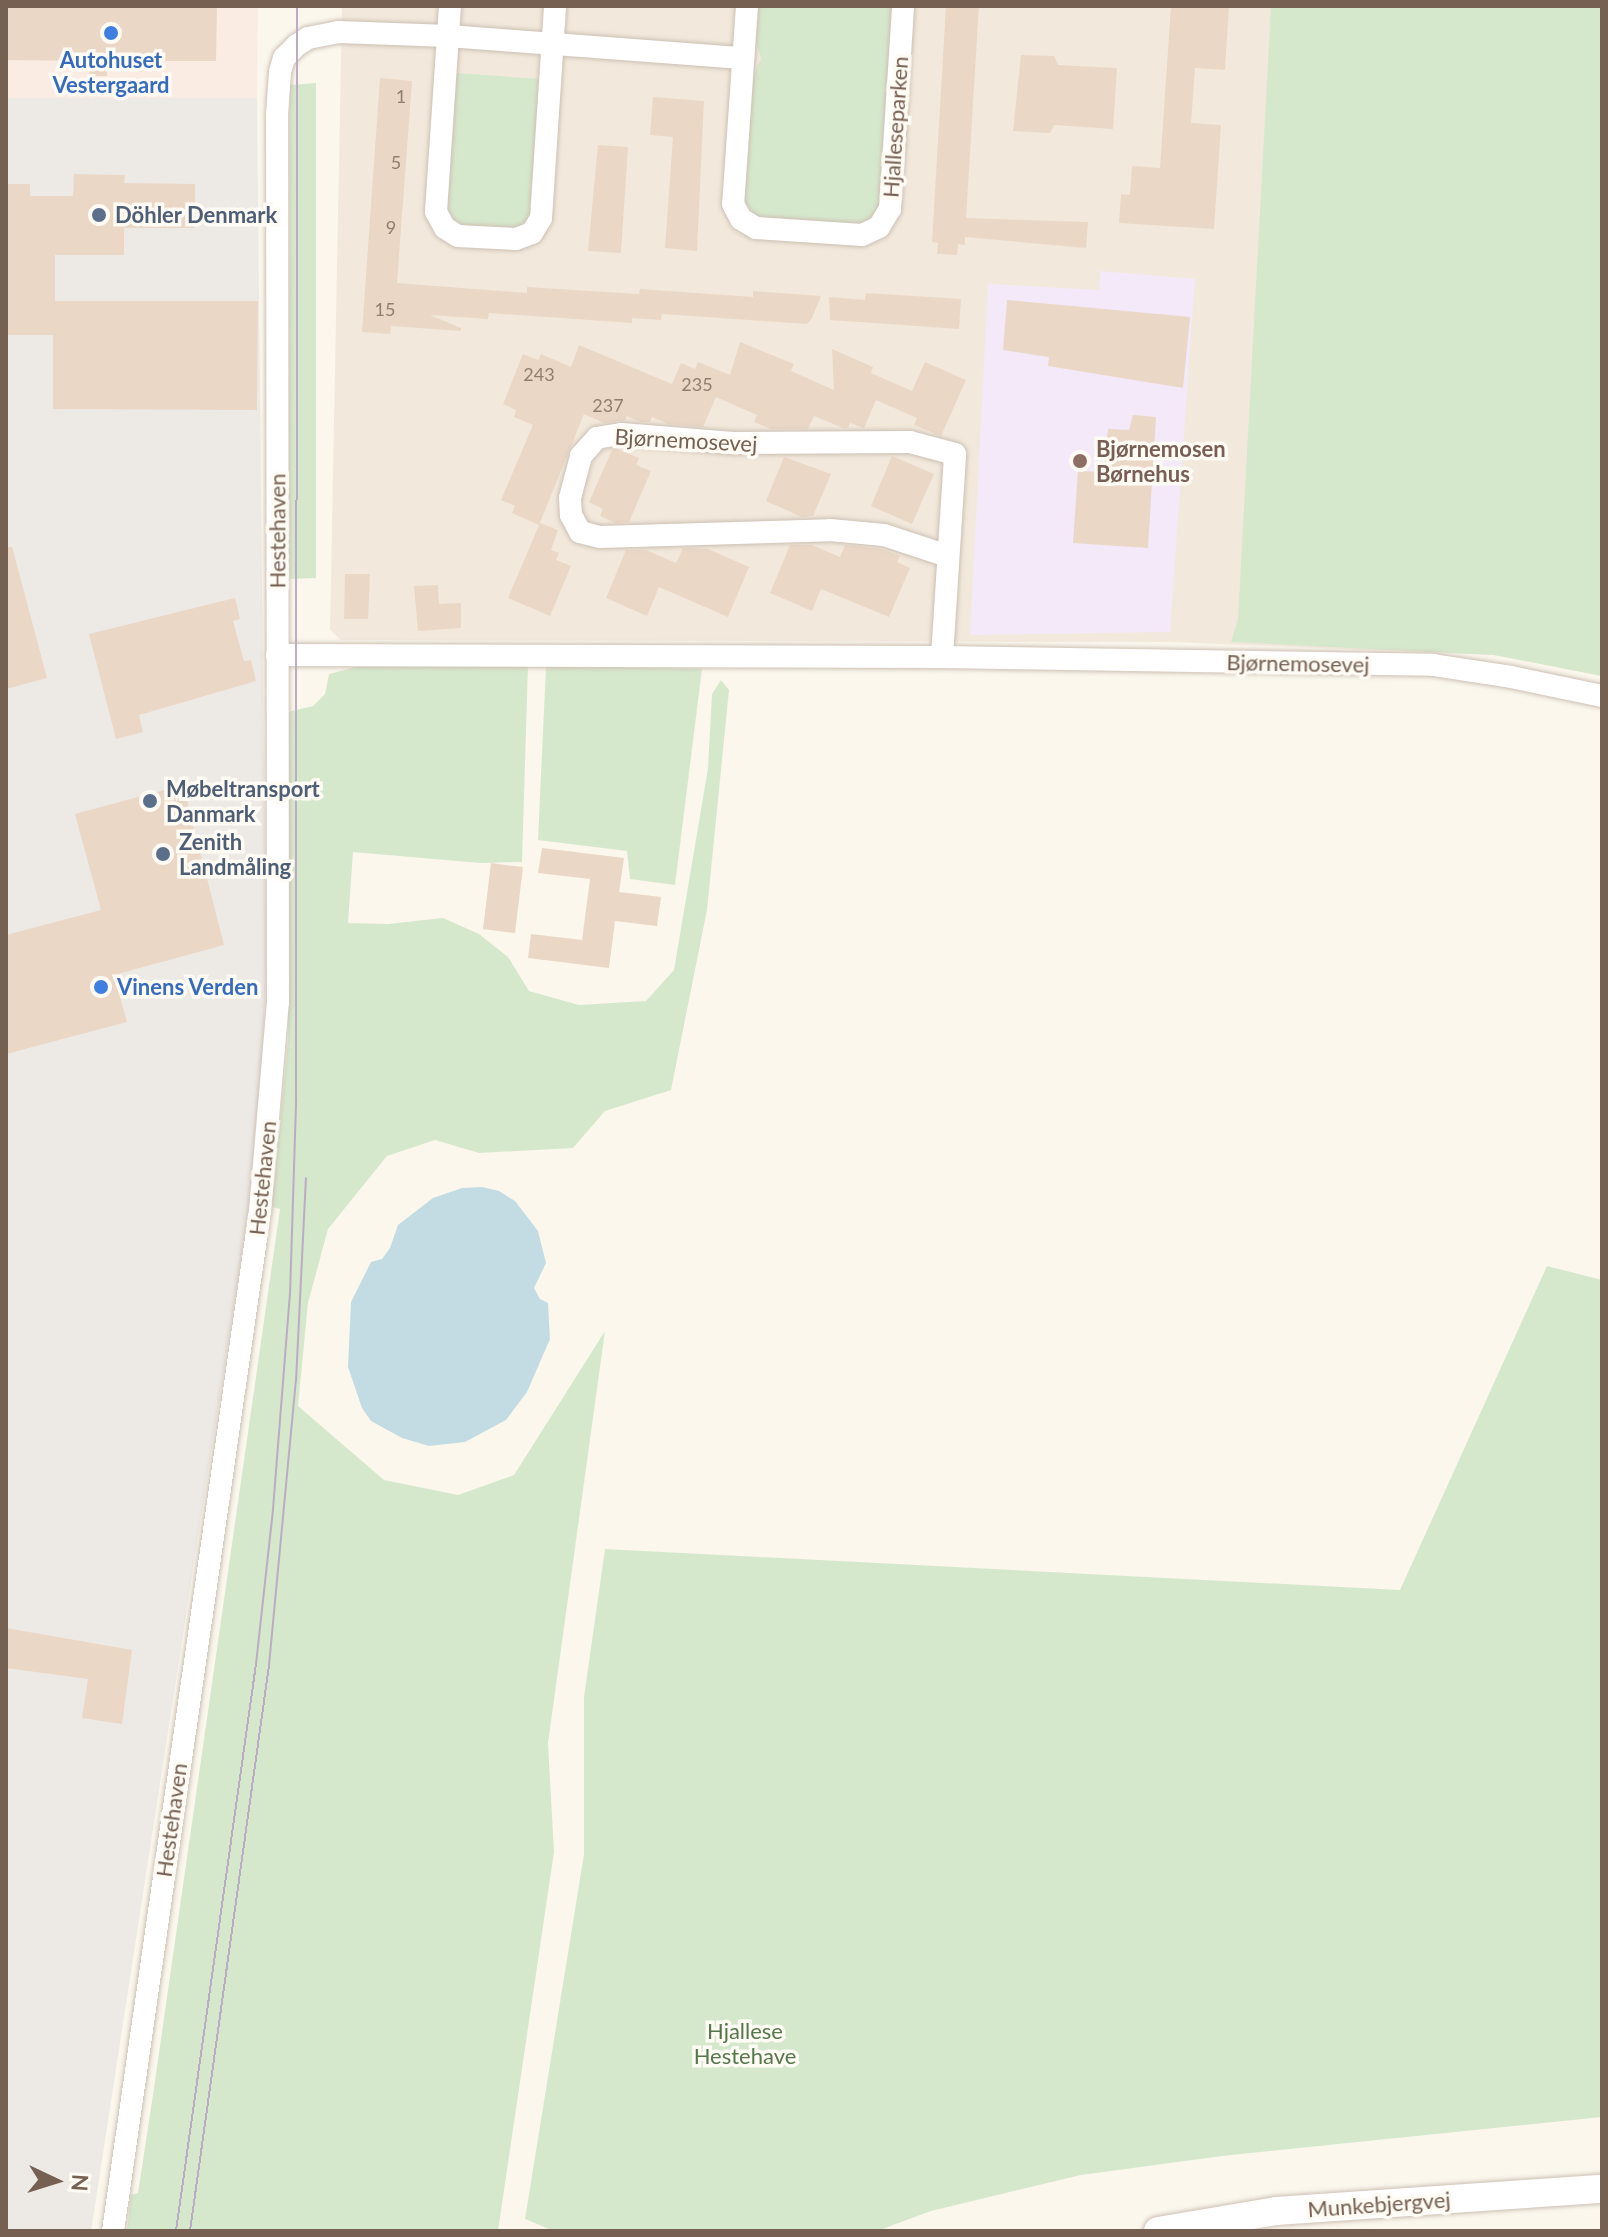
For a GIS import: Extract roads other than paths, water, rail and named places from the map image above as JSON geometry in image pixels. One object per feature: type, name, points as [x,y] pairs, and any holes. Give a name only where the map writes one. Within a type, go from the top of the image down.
[{"type":"street","points":[[450,6],[436,212],[445,228],[458,236],[516,239],[532,233],[541,218],[555,6]]},
{"type":"street","name":"Hjalleseparken","points":[[747,6],[733,204],[741,219],[756,228],[862,235],[879,227],[890,209],[903,6]]},
{"type":"street","name":"Hestehaven","points":[[113,2231],[260,1211],[278,1003],[277,115],[284,58],[308,38],[339,32],[448,36]]},
{"type":"street","points":[[448,36],[742,58]]},
{"type":"street","name":"Bjørnemosevej","points":[[942,657],[955,454],[910,442],[733,443],[621,434],[597,438],[581,456],[570,498],[571,515],[580,532],[600,537],[830,530],[884,535],[948,556]]},
{"type":"street","name":"Bjørnemosevej","points":[[277,655],[942,657],[1433,665],[1602,696]]},
{"type":"street","name":"Munkebjergvej","points":[[1158,2231],[1276,2211],[1602,2189]]},
{"type":"water","points":[[482,1187],[499,1191],[515,1201],[538,1231],[546,1263],[534,1288],[540,1299],[548,1303],[550,1339],[527,1392],[506,1420],[465,1442],[429,1446],[402,1438],[371,1421],[362,1408],[348,1367],[351,1302],[371,1262],[382,1259],[390,1248],[398,1225],[433,1198],[462,1188]]},
{"type":"tram line","points":[[176,2231],[256,1664],[273,1509],[290,1295],[296,1099],[297,6]]},
{"type":"tram line","points":[[190,2231],[269,1665],[296,1381],[306,1178]]},
{"type":"place","name":"Autohuset Vestergaard","points":[[111,33]]},
{"type":"place","name":"Döhler Denmark","points":[[99,215]]},
{"type":"place","name":"Bjørnemosen Børnehus","points":[[1080,461]]},
{"type":"place","name":"Møbeltransport Danmark","points":[[150,801]]},
{"type":"place","name":"Zenith Landmåling","points":[[163,854]]},
{"type":"place","name":"Vinens Verden","points":[[101,987]]},
{"type":"park label","name":"Hjallese Hestehave","points":[[745,2042]]}]
